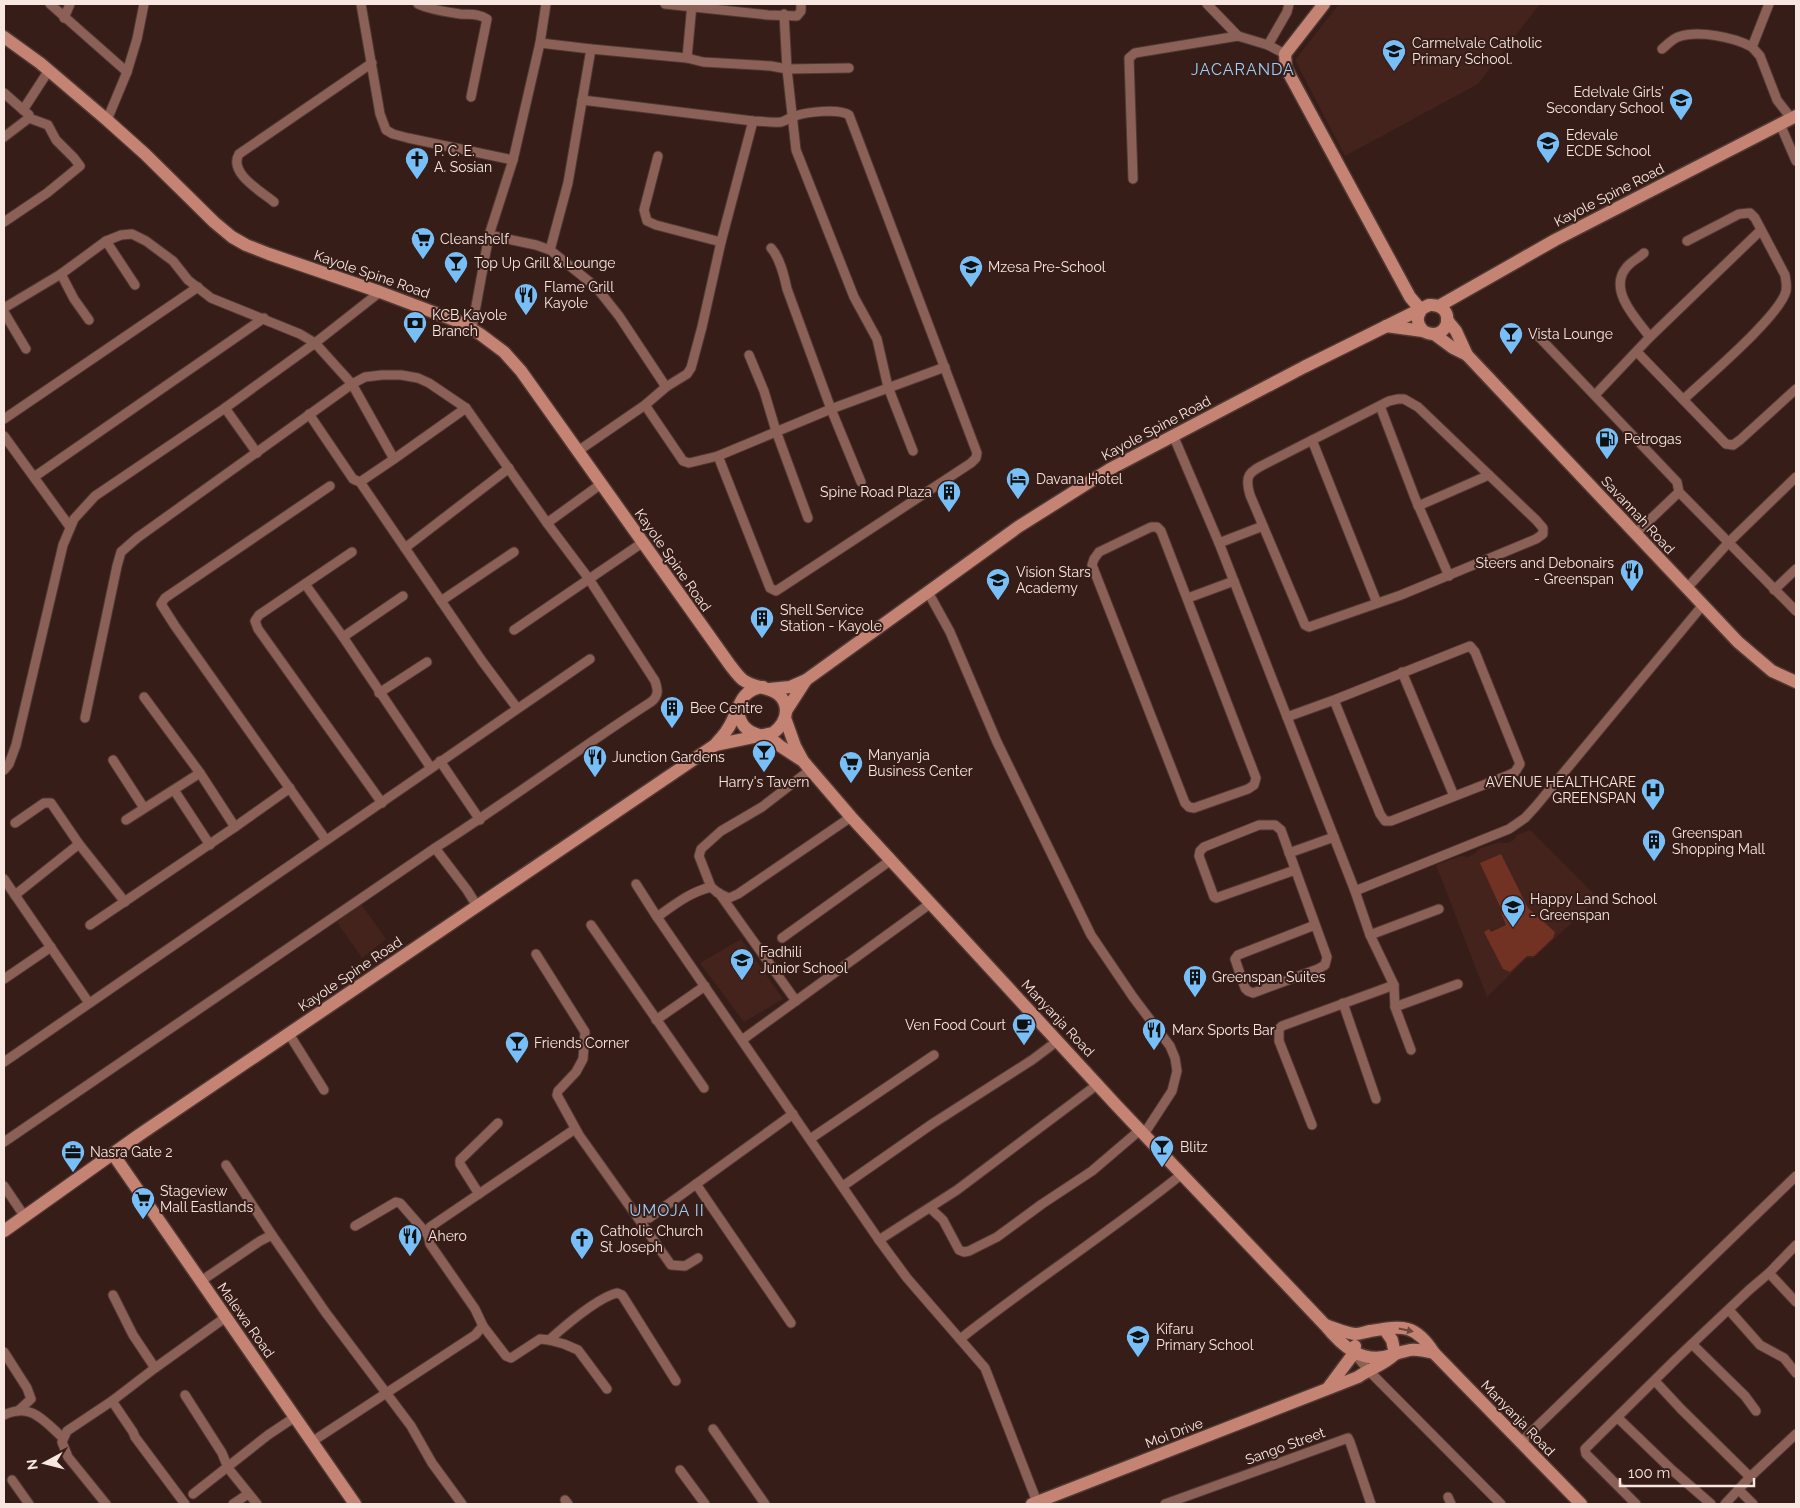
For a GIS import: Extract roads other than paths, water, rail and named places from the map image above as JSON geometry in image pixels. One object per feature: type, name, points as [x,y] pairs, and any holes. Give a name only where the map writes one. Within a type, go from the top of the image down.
[{"type":"main road","points":[[1324,4],[1285,54],[1286,68],[1410,297],[1421,310]]},
{"type":"main road","name":"Kayole Spine Road","points":[[4,37],[49,70],[107,120],[232,237],[269,254],[448,317],[472,328],[504,352],[521,372],[730,665]]},
{"type":"main road","name":"Kayole Spine Road","points":[[1439,306],[1554,240],[1789,119]]},
{"type":"main road","points":[[1385,326],[1429,333],[1440,332],[1445,328],[1447,320],[1446,312],[1439,306],[1429,305],[1421,310],[1418,323],[1429,333]]},
{"type":"main road","name":"Kayole Spine Road","points":[[806,680],[1055,502],[1110,469],[1173,435],[1385,326],[1421,310]]},
{"type":"main road","name":"Savannah Road","points":[[1447,320],[1456,331],[1467,355],[1702,606],[1758,661],[1772,671],[1796,682]]},
{"type":"main road","name":"Savannah Road","points":[[1429,333],[1467,355]]},
{"type":"main road","points":[[730,665],[743,680],[767,688],[782,698],[795,746],[803,762]]},
{"type":"main road","points":[[730,665],[736,680],[740,721],[748,731],[763,735]]},
{"type":"main road","points":[[715,745],[727,730],[749,691],[790,687],[806,680]]},
{"type":"main road","points":[[715,745],[763,735],[778,729],[806,680]]},
{"type":"main road","name":"Manyanja Road","points":[[763,735],[803,762],[851,817],[1142,1132],[1325,1324],[1338,1341],[1354,1353],[1364,1357],[1374,1358],[1414,1349],[1434,1353]]},
{"type":"main road","name":"Kayole Spine Road","points":[[4,1231],[113,1154],[715,745]]},
{"type":"main road","name":"Malewa Road","points":[[113,1154],[355,1504]]},
{"type":"main road","name":"Manyanja Road","points":[[1325,1324],[1358,1334],[1395,1328],[1411,1330],[1422,1337],[1434,1353],[1581,1504]]},
{"type":"main road","points":[[1385,1330],[1392,1340],[1395,1354]]},
{"type":"main road","points":[[1327,1390],[1354,1353],[1358,1334]]},
{"type":"main road","points":[[1338,1341],[1341,1372]]},
{"type":"main road","name":"Moi Drive","points":[[1034,1503],[1327,1390],[1383,1364],[1395,1354]]},
{"type":"street","points":[[50,4],[127,72]]},
{"type":"street","points":[[64,18],[70,4]]},
{"type":"street","points":[[107,120],[127,72],[137,39],[144,4]]},
{"type":"street","points":[[361,4],[382,123],[386,130],[408,138],[513,160]]},
{"type":"street","points":[[418,4],[460,14],[479,14],[487,19],[471,97]]},
{"type":"street","points":[[472,328],[489,235],[513,160],[540,43],[546,4]]},
{"type":"street","points":[[665,4],[691,5],[768,15],[784,14],[797,16],[801,11],[801,4]]},
{"type":"street","points":[[1206,4],[1238,36]]},
{"type":"street","points":[[1268,45],[1287,12],[1289,4]]},
{"type":"street","points":[[1752,47],[1769,4]]},
{"type":"street","points":[[687,58],[691,5]]},
{"type":"street","points":[[784,14],[787,69],[796,150],[854,297],[877,339],[888,387],[913,451]]},
{"type":"street","points":[[1662,50],[1676,37],[1690,35],[1719,36],[1741,40],[1752,47],[1760,56],[1778,100],[1789,119],[1796,161]]},
{"type":"street","points":[[1133,179],[1129,58],[1135,52],[1238,36],[1268,45],[1285,54]]},
{"type":"street","points":[[540,43],[687,58],[703,62],[771,66],[787,69],[849,68]]},
{"type":"street","points":[[550,250],[568,184],[591,49]]},
{"type":"street","points":[[274,202],[240,173],[236,158],[239,154],[372,63]]},
{"type":"street","points":[[4,137],[26,114],[49,70]]},
{"type":"street","points":[[4,93],[26,114],[48,125],[56,140],[80,166],[47,193],[4,222]]},
{"type":"street","points":[[582,100],[784,122],[793,116],[831,112],[845,112],[849,115],[977,454],[976,458],[954,474],[776,591],[770,588],[718,456]]},
{"type":"street","points":[[578,451],[666,387],[682,378],[691,368],[753,120]]},
{"type":"street","points":[[658,156],[644,210],[647,221],[721,242]]},
{"type":"street","points":[[1684,399],[1774,312],[1786,292],[1787,283],[1785,275],[1755,218],[1750,213],[1739,214],[1686,241]]},
{"type":"street","points":[[1595,395],[1650,337],[1760,230]]},
{"type":"street","points":[[4,308],[61,274],[106,241],[127,234],[135,235],[173,261],[188,280],[210,298],[264,318],[315,343],[352,384],[394,459]]},
{"type":"street","points":[[489,235],[536,245],[550,250],[596,287],[605,296],[624,323],[666,387]]},
{"type":"street","points":[[106,241],[135,285]]},
{"type":"street","points":[[770,248],[784,272],[787,289],[831,409],[861,482]]},
{"type":"street","points":[[1644,254],[1626,267],[1620,286],[1621,295],[1650,337]]},
{"type":"street","points":[[61,274],[89,320]]},
{"type":"street","points":[[4,419],[198,287]]},
{"type":"street","points":[[4,770],[16,745],[52,585],[63,545],[70,527],[81,509],[95,496],[225,408],[315,343],[380,292]]},
{"type":"street","points":[[4,312],[26,349]]},
{"type":"street","points":[[34,477],[264,318]]},
{"type":"street","points":[[1538,337],[1678,482],[1679,492],[1796,611]]},
{"type":"street","points":[[1637,352],[1726,444],[1733,445],[1740,440],[1796,389]]},
{"type":"street","points":[[749,355],[764,390],[776,431],[808,518]]},
{"type":"street","points":[[645,404],[684,461],[689,463],[718,456],[831,409],[945,367]]},
{"type":"street","points":[[4,1142],[435,848],[480,820],[598,736],[656,698],[658,693],[655,681],[589,579],[466,408],[429,383],[418,378],[382,374],[365,377],[352,384],[137,538],[121,552],[85,718]]},
{"type":"street","points":[[1404,399],[1418,407],[1536,520],[1543,528],[1543,534],[1536,539],[1448,576],[1309,627],[1305,625],[1263,526],[1247,483],[1248,476],[1254,469],[1380,406],[1389,401],[1404,399]]},
{"type":"street","points":[[1380,406],[1418,506],[1448,576]]},
{"type":"street","points":[[225,408],[257,453]]},
{"type":"street","points":[[360,482],[466,408]]},
{"type":"street","points":[[309,414],[353,478],[360,482],[517,708]]},
{"type":"street","points":[[1173,435],[1234,581],[1355,891],[1370,935],[1394,984],[1395,1006],[1411,1050]]},
{"type":"street","points":[[4,436],[70,527]]},
{"type":"street","points":[[1312,440],[1377,603]]},
{"type":"street","points":[[405,548],[509,468]]},
{"type":"street","points":[[1418,506],[1489,475]]},
{"type":"street","points":[[1687,588],[1729,542],[1796,477]]},
{"type":"street","points":[[547,523],[601,484]]},
{"type":"street","points":[[326,840],[161,604],[163,599],[330,486]]},
{"type":"street","points":[[1635,534],[1679,492]]},
{"type":"street","points":[[1219,543],[1263,526]]},
{"type":"street","points":[[1150,527],[1157,527],[1161,531],[1188,598],[1256,778],[1254,785],[1248,789],[1194,808],[1189,807],[1185,803],[1092,565],[1094,559],[1099,552],[1150,527]]},
{"type":"street","points":[[514,630],[642,543]]},
{"type":"street","points":[[352,552],[256,617],[256,624],[382,803]]},
{"type":"street","points":[[441,601],[514,552]]},
{"type":"street","points":[[1774,590],[1796,569]]},
{"type":"street","points":[[1188,598],[1234,581]]},
{"type":"street","points":[[304,584],[343,638],[430,768]]},
{"type":"street","points":[[928,592],[950,632],[997,742],[1092,934],[1133,997],[1170,1046],[1176,1058],[1177,1071],[1172,1091],[1142,1132],[1092,1171],[997,1237],[964,1252],[960,1250],[943,1220],[930,1208]]},
{"type":"street","points":[[343,638],[403,596]]},
{"type":"street","points":[[1355,891],[1509,829],[1525,818],[1628,697],[1702,606]]},
{"type":"street","points":[[1287,717],[1470,646],[1475,652],[1520,764],[1515,772],[1391,821],[1385,821],[1380,814],[1334,700]]},
{"type":"street","points":[[4,1062],[590,659]]},
{"type":"street","points":[[379,693],[427,662]]},
{"type":"street","points":[[1402,672],[1454,796]]},
{"type":"street","points":[[144,697],[200,773],[235,828]]},
{"type":"street","points":[[113,760],[144,808]]},
{"type":"street","points":[[440,761],[480,820]]},
{"type":"street","points":[[126,820],[200,773]]},
{"type":"street","points":[[796,1000],[715,890],[699,856],[700,849],[721,831],[762,807],[806,773],[814,774]]},
{"type":"street","points":[[90,925],[235,828],[290,788]]},
{"type":"street","points":[[174,790],[210,844]]},
{"type":"street","points":[[15,823],[44,803],[51,803],[79,844],[125,902]]},
{"type":"street","points":[[657,917],[696,891],[715,890],[729,898],[738,894],[851,817]]},
{"type":"street","points":[[1295,870],[1216,898],[1199,856],[1200,851],[1204,847],[1259,825],[1275,825],[1281,830],[1327,957],[1325,965],[1253,992],[1248,991],[1245,988],[1235,959],[1238,955],[1315,925]]},
{"type":"street","points":[[1288,853],[1334,837]]},
{"type":"street","points":[[15,895],[79,844]]},
{"type":"street","points":[[435,848],[467,890],[476,906]]},
{"type":"street","points":[[782,938],[891,860]]},
{"type":"street","points":[[4,879],[90,1003]]},
{"type":"street","points":[[636,884],[880,1240],[908,1278],[985,1368],[1034,1503]]},
{"type":"street","points":[[742,1040],[931,903]]},
{"type":"street","points":[[1370,935],[1439,909]]},
{"type":"street","points":[[591,925],[704,1088]]},
{"type":"street","points":[[4,978],[51,947]]},
{"type":"street","points":[[536,954],[585,1032],[583,1059],[576,1072],[558,1091],[557,1095],[575,1128],[671,1265],[685,1266],[698,1258]]},
{"type":"street","points":[[1312,1125],[1279,1041],[1279,1029],[1282,1026],[1394,984]]},
{"type":"street","points":[[1395,1006],[1458,984]]},
{"type":"street","points":[[656,1020],[705,986]]},
{"type":"street","points":[[1343,1004],[1376,1098]]},
{"type":"street","points":[[289,1034],[324,1090]]},
{"type":"street","points":[[843,1186],[932,1124],[1032,1060],[1052,1045]]},
{"type":"street","points":[[810,1139],[934,1055]]},
{"type":"street","points":[[880,1240],[957,1190],[1098,1084]]},
{"type":"street","points":[[638,1218],[649,1218],[793,1114]]},
{"type":"street","points":[[479,1194],[460,1164],[460,1160],[498,1122]]},
{"type":"street","points":[[575,1128],[430,1227],[428,1235],[430,1244],[475,1309],[483,1326],[508,1358],[540,1339],[550,1340],[578,1350],[607,1388]]},
{"type":"street","points":[[226,1165],[326,1313],[411,1426],[432,1463],[462,1504]]},
{"type":"street","points":[[960,1340],[1009,1300],[1130,1215],[1182,1174]]},
{"type":"street","points":[[1521,1442],[1796,1176]]},
{"type":"street","points":[[696,1184],[790,1323]]},
{"type":"street","points":[[4,1186],[25,1217]]},
{"type":"street","points":[[355,1226],[396,1202],[400,1203],[428,1235]]},
{"type":"street","points":[[201,1281],[272,1235]]},
{"type":"street","points":[[1636,1504],[1586,1454],[1587,1446],[1796,1245]]},
{"type":"street","points":[[1769,1273],[1796,1302]]},
{"type":"street","points":[[550,1340],[608,1295],[617,1293],[622,1295],[676,1381]]},
{"type":"street","points":[[113,1295],[133,1335],[155,1368]]},
{"type":"street","points":[[1729,1310],[1760,1345],[1784,1358],[1796,1373]]},
{"type":"street","points":[[106,1504],[68,1456],[62,1442],[67,1431],[112,1401],[226,1318]]},
{"type":"street","points":[[313,1441],[475,1335],[483,1326]]},
{"type":"street","points":[[1692,1344],[1745,1396],[1756,1411]]},
{"type":"street","points":[[4,1352],[27,1388],[31,1399],[18,1411]]},
{"type":"street","points":[[1354,1353],[1368,1370],[1501,1504]]},
{"type":"street","points":[[1655,1380],[1681,1409],[1750,1477]]},
{"type":"street","points":[[185,1394],[222,1454],[228,1468],[257,1504]]},
{"type":"street","points":[[112,1401],[135,1437],[185,1504]]},
{"type":"street","points":[[4,1415],[18,1411],[27,1411],[37,1415],[63,1438]]},
{"type":"street","points":[[193,1494],[268,1435],[296,1417]]},
{"type":"street","points":[[1618,1418],[1672,1470],[1711,1504]]},
{"type":"street","points":[[713,1429],[765,1504]]},
{"type":"street","points":[[1725,1504],[1750,1477],[1796,1434]]},
{"type":"street","name":"Sango Street","points":[[1165,1504],[1348,1438],[1371,1504]]},
{"type":"street","points":[[680,1470],[705,1504]]},
{"type":"street","points":[[12,1480],[29,1504]]},
{"type":"street","points":[[1739,1490],[1753,1504]]},
{"type":"street","points":[[233,1504],[248,1494]]},
{"type":"place","name":"Carmelvale Catholic Primary School.","points":[[1394,72]]},
{"type":"place","name":"Edelvale Girls' Secondary School","points":[[1681,121]]},
{"type":"place","name":"Edevale ECDE School","points":[[1548,164]]},
{"type":"place","name":"P. C. E. A. Sosian","points":[[417,180]]},
{"type":"place","name":"Cleanshelf","points":[[423,260]]},
{"type":"place","name":"Top Up Grill & Lounge","points":[[456,284]]},
{"type":"place","name":"Mzesa Pre-School","points":[[971,288]]},
{"type":"place","name":"Flame Grill Kayole","points":[[526,316]]},
{"type":"place","name":"KCB Kayole Branch","points":[[415,344]]},
{"type":"place","name":"Vista Lounge","points":[[1511,355]]},
{"type":"place","name":"Petrogas","points":[[1607,460]]},
{"type":"place","name":"Davana Hotel","points":[[1018,500]]},
{"type":"place","name":"Spine Road Plaza","points":[[949,513]]},
{"type":"place","name":"Steers and Debonairs - Greenspan","points":[[1632,592]]},
{"type":"place","name":"Vision Stars Academy","points":[[998,601]]},
{"type":"place","name":"Shell Service Station - Kayole","points":[[762,639]]},
{"type":"place","name":"Bee Centre","points":[[672,729]]},
{"type":"place","name":"Harry's Tavern","points":[[764,773]]},
{"type":"place","name":"Junction Gardens","points":[[595,778]]},
{"type":"place","name":"Manyanja Business Center","points":[[851,784]]},
{"type":"place","name":"AVENUE HEALTHCARE GREENSPAN","points":[[1653,811]]},
{"type":"place","name":"Greenspan Shopping Mall","points":[[1654,862]]},
{"type":"place","name":"Happy Land School - Greenspan","points":[[1513,928]]},
{"type":"place","name":"Fadhili Junior School","points":[[742,981]]},
{"type":"place","name":"Greenspan Suites","points":[[1195,998]]},
{"type":"place","name":"Ven Food Court","points":[[1024,1046]]},
{"type":"place","name":"Marx Sports Bar","points":[[1154,1051]]},
{"type":"place","name":"Friends Corner","points":[[517,1064]]},
{"type":"place","name":"Blitz","points":[[1162,1168]]},
{"type":"place","name":"Nasra Gate 2","points":[[73,1173]]},
{"type":"place","name":"Stageview Mall Eastlands","points":[[143,1220]]},
{"type":"place","name":"Ahero","points":[[410,1257]]},
{"type":"place","name":"Catholic Church St Joseph","points":[[582,1260]]},
{"type":"place","name":"Kifaru Primary School","points":[[1138,1358]]},
{"type":"district","name":"JACARANDA","points":[[1243,69]]},
{"type":"district","name":"UMOJA II","points":[[667,1210]]}]
